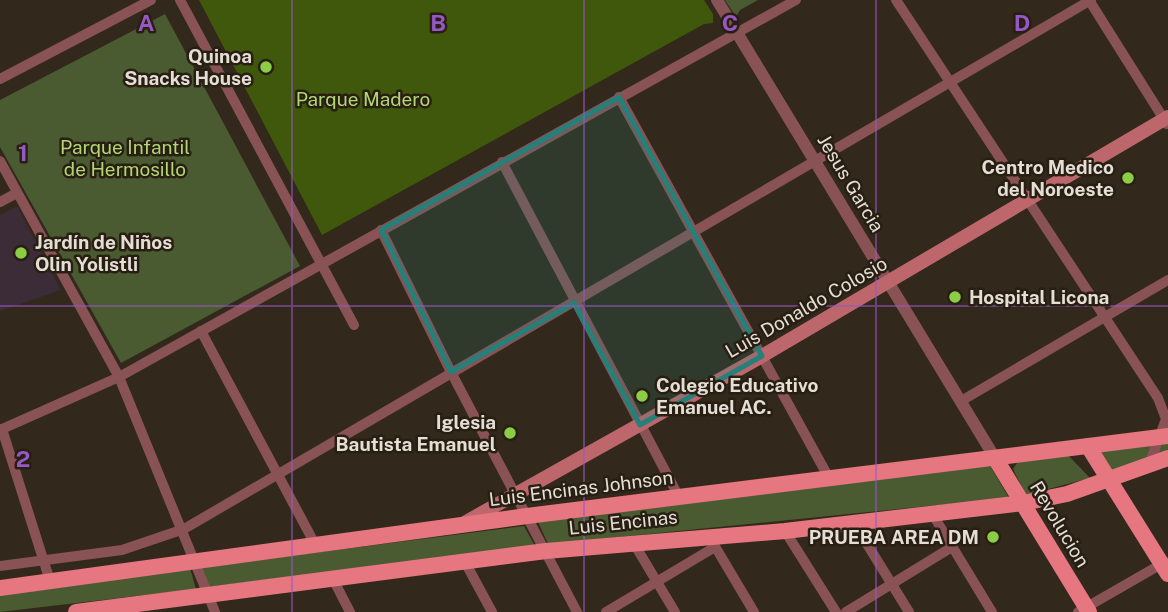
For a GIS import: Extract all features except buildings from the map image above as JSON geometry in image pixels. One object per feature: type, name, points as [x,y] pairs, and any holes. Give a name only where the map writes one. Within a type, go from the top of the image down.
[{"type":"main road","name":"Luis Donaldo Colosio","points":[[461,525],[762,356],[1028,198],[1167,120]]},
{"type":"main road","name":"Luis Encinas Johnson","points":[[0,588],[527,516],[1163,436]]},
{"type":"main road","points":[[1088,446],[1166,566]]},
{"type":"main road","name":"Revolucion","points":[[995,458],[1084,610]]},
{"type":"main road","name":"Luis Encinas","points":[[76,612],[546,551],[633,541],[712,541],[1023,503],[1110,479],[1168,458]]},
{"type":"street","points":[[0,79],[151,0]]},
{"type":"street","points":[[180,0],[354,325]]},
{"type":"street","name":"Jesus Garcia","points":[[717,0],[995,458]]},
{"type":"street","points":[[50,581],[1,430],[119,377],[796,0]]},
{"type":"street","points":[[896,0],[1106,316],[1163,408],[1166,419],[1163,436],[1149,465]]},
{"type":"street","points":[[0,566],[122,550],[184,529],[815,161],[951,85],[1090,0],[1167,120]]},
{"type":"street","points":[[619,97],[829,478]]},
{"type":"street","points":[[0,161],[119,377],[184,529],[215,612]]},
{"type":"street","points":[[502,163],[679,497]]},
{"type":"street","points":[[0,202],[17,193]]},
{"type":"street","points":[[382,230],[451,372],[577,612]]},
{"type":"street","points":[[961,401],[1168,280]]},
{"type":"street","points":[[201,331],[316,546]]},
{"type":"street","points":[[933,515],[992,612]]},
{"type":"street","points":[[854,523],[909,612]]},
{"type":"street","points":[[785,531],[835,612]]},
{"type":"street","points":[[633,541],[675,612]]},
{"type":"street","points":[[606,612],[657,582],[712,541],[754,612]]},
{"type":"street","points":[[846,612],[952,547]]},
{"type":"street","points":[[122,550],[127,572]]},
{"type":"street","points":[[465,562],[492,612]]},
{"type":"street","points":[[1084,610],[1166,566]]},
{"type":"street","points":[[333,579],[350,612]]},
{"type":"highlighted area","points":[[619,97],[762,356],[640,425],[574,303],[451,372],[381,230]]},
{"type":"shaded area","name":"Jardín de Niños Olin Yolistli","points":[[17,206],[61,290],[0,311],[0,215]]},
{"type":"green space","name":"Parque Madero","points":[[199,0],[704,0],[713,14],[713,23],[704,24],[322,235]]},
{"type":"green space","points":[[725,0],[758,0],[740,10],[736,17]]},
{"type":"green space","name":"Parque Infantil de Hermosillo","points":[[165,14],[300,266],[121,363],[0,147],[0,100]]},
{"type":"green space","points":[[1168,439],[1168,452],[1110,472],[1095,451]]},
{"type":"green space","points":[[1066,453],[1090,478],[1026,495],[1013,469],[1019,460]]},
{"type":"green space","points":[[989,464],[1009,498],[548,544],[538,522]]},
{"type":"green space","points":[[524,526],[535,546],[207,587],[202,567]]},
{"type":"green space","points":[[190,568],[196,589],[0,612],[0,593]]},
{"type":"place","name":"Quinoa Snacks House","points":[[266,67]]},
{"type":"place","name":"Centro Medico del Noroeste","points":[[1128,178]]},
{"type":"place","name":"Jardín de Niños Olin Yolistli","points":[[21,253]]},
{"type":"place","name":"Hospital Licona","points":[[955,297]]},
{"type":"place","name":"Colegio Educativo Emanuel AC.","points":[[642,396]]},
{"type":"place","name":"Iglesia Bautista Emanuel","points":[[510,433]]},
{"type":"place","name":"PRUEBA AREA DM","points":[[993,537]]}]
